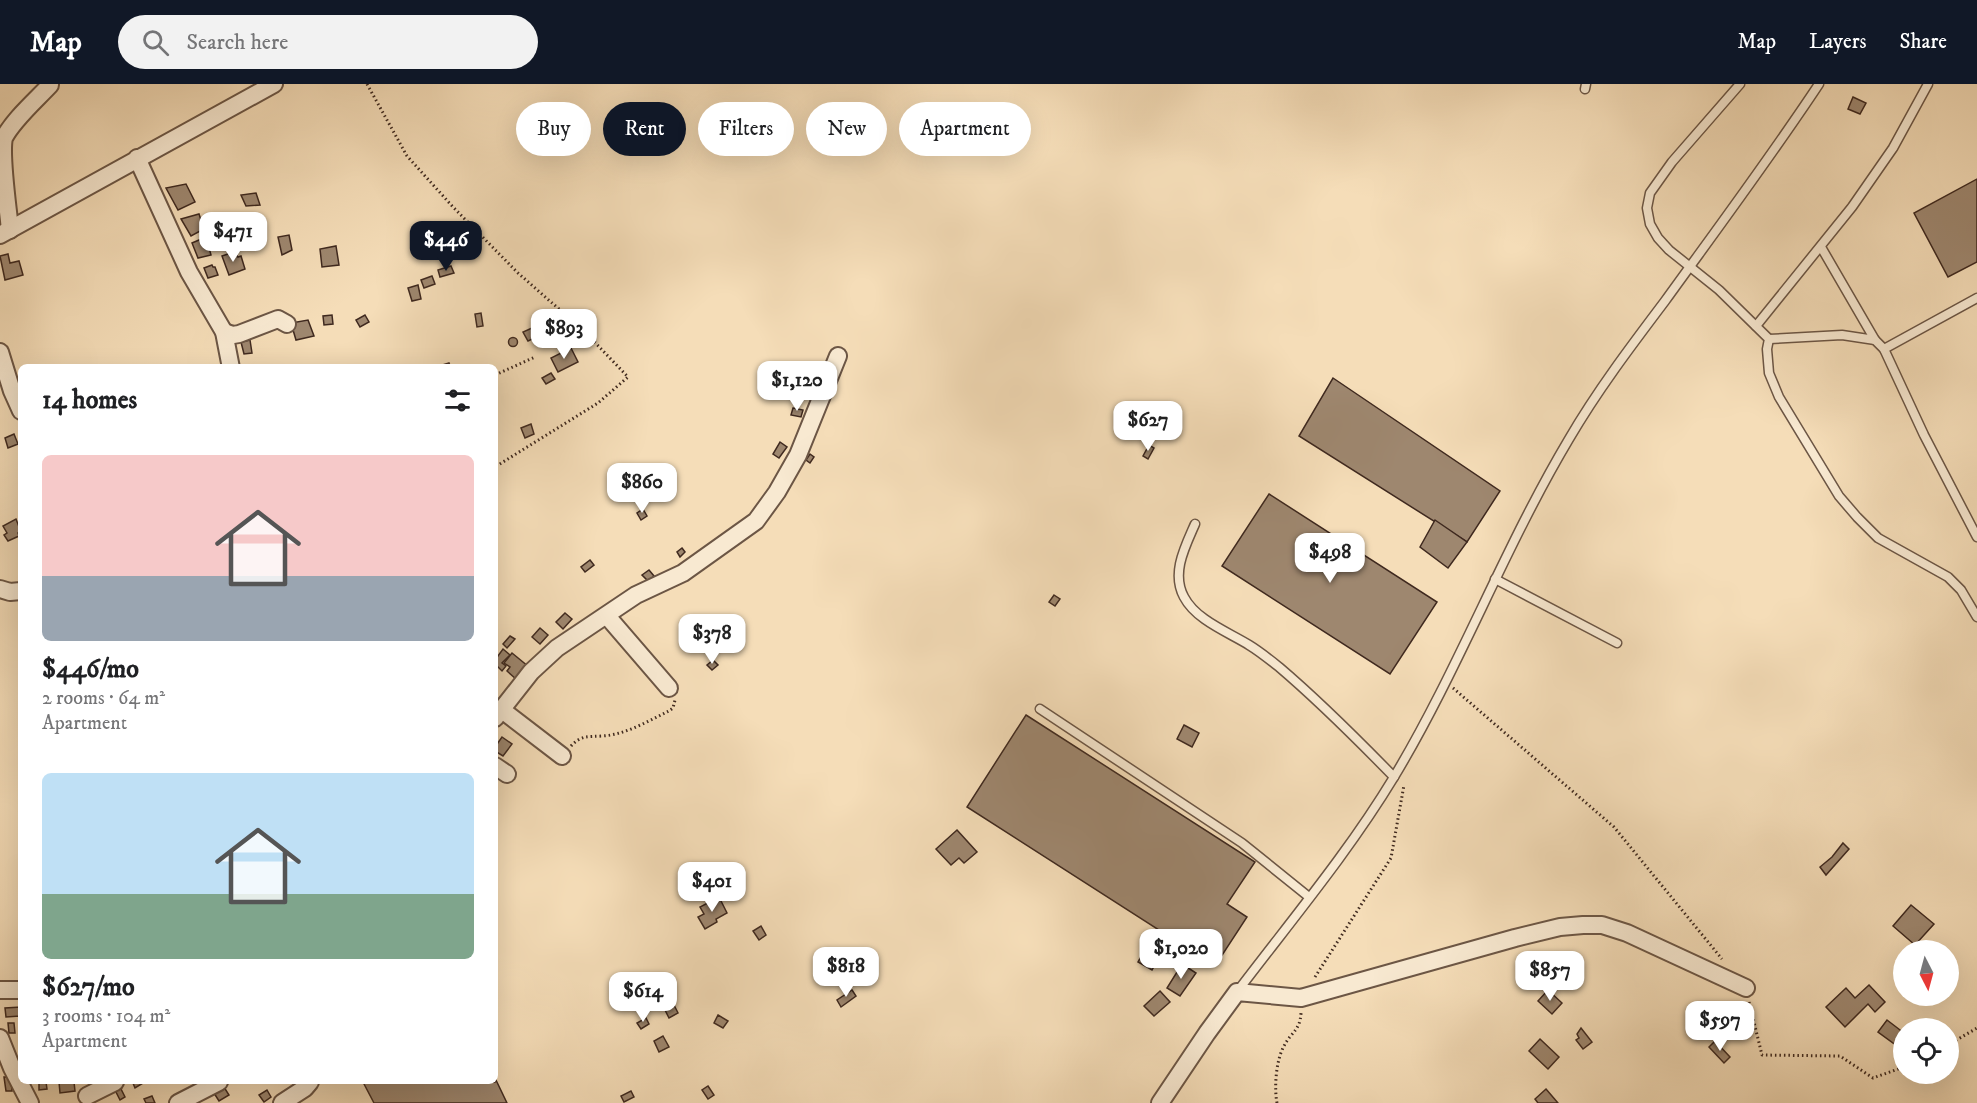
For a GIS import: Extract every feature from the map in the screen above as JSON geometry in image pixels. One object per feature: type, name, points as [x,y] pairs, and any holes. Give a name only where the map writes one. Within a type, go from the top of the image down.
[{"type":"street","points":[[50,85],[12,126],[3,140],[1,165],[5,232],[274,84]]},
{"type":"street","points":[[137,158],[189,272],[224,332],[230,364]]},
{"type":"street","points":[[224,332],[239,334],[278,319],[287,324]]},
{"type":"street","points":[[0,352],[18,404]]},
{"type":"street","points":[[562,756],[499,714],[531,672],[557,648],[636,595],[683,573],[756,521],[777,492],[798,455],[838,356]]},
{"type":"street","points":[[0,589],[18,591]]},
{"type":"street","points":[[607,616],[669,688]]},
{"type":"street","points":[[1160,1103],[1237,993],[1301,998],[1560,927],[1602,925],[1627,933],[1746,988]]},
{"type":"street","points":[[0,990],[18,990]]},
{"type":"street","points":[[0,1038],[11,1068]]},
{"type":"street","points":[[20,1084],[30,1103]]},
{"type":"street","points":[[86,1094],[110,1084]]},
{"type":"street","points":[[178,1103],[215,1084]]},
{"type":"street","points":[[282,1103],[308,1084]]},
{"type":"lane","points":[[1740,84],[1672,162],[1650,193],[1647,208],[1650,224],[1658,238],[1669,250],[1719,290],[1770,339],[1842,335],[1875,340]]},
{"type":"lane","points":[[1237,993],[1363,825],[1394,777],[1569,439],[1625,353],[1819,84]]},
{"type":"lane","points":[[1756,326],[1821,247],[1881,167],[1928,84]]},
{"type":"lane","points":[[1821,247],[1875,340],[1884,349],[1924,435],[1977,537]]},
{"type":"lane","points":[[1884,349],[1976,300]]},
{"type":"lane","points":[[1770,339],[1767,349],[1769,373],[1779,397],[1839,496],[1878,538],[1948,577],[1960,590],[1977,617]]},
{"type":"lane","points":[[1195,524],[1177,575],[1184,596],[1191,606],[1204,617],[1252,646],[1279,667],[1361,742],[1394,777]]},
{"type":"lane","points":[[1495,579],[1617,644]]},
{"type":"lane","points":[[1040,709],[1242,843],[1309,897]]},
{"type":"path","points":[[367,84],[407,156],[518,273],[584,331],[628,377],[598,403],[498,465]]},
{"type":"path","points":[[498,374],[535,357]]},
{"type":"path","points":[[1445,681],[1614,827],[1725,962]]},
{"type":"path","points":[[562,756],[577,739],[583,736],[618,734],[669,711],[675,704],[669,688]]},
{"type":"path","points":[[1277,1103],[1275,1088],[1283,1047],[1300,1025],[1301,998],[1391,858],[1404,781]]},
{"type":"path","points":[[1746,988],[1762,1055],[1840,1056],[1873,1078],[1893,1071]]},
{"type":"path","points":[[1959,1039],[1977,1028]]},
{"type":"building","points":[[1853,97],[1866,103],[1860,114],[1848,109]]},
{"type":"building","points":[[1977,179],[1977,262],[1948,277],[1914,213]]},
{"type":"building","points":[[186,184],[195,202],[178,210],[166,188]]},
{"type":"building","points":[[256,193],[260,205],[246,206],[241,195]]},
{"type":"building","points":[[199,214],[204,229],[191,236],[181,219]]},
{"type":"building","points":[[228,216],[236,231],[216,234],[212,223]]},
{"type":"building","points":[[289,235],[292,250],[282,255],[278,237]]},
{"type":"building","points":[[206,237],[211,255],[198,258],[192,243]]},
{"type":"building","points":[[336,246],[339,265],[322,267],[320,249]]},
{"type":"building","points":[[234,252],[238,257],[241,256],[245,269],[229,275],[222,256]]},
{"type":"building","points":[[8,254],[10,263],[19,261],[23,275],[5,280],[0,256]]},
{"type":"building","points":[[212,265],[218,275],[208,278],[204,268]]},
{"type":"building","points":[[451,266],[454,273],[440,277],[438,270]]},
{"type":"building","points":[[432,276],[435,284],[424,288],[421,280]]},
{"type":"building","points":[[418,285],[421,299],[412,301],[408,288]]},
{"type":"building","points":[[481,313],[483,326],[477,327],[475,314]]},
{"type":"building","points":[[332,315],[333,324],[324,325],[323,316]]},
{"type":"building","points":[[365,315],[369,322],[360,327],[356,320]]},
{"type":"building","points":[[308,320],[314,336],[296,340],[291,323]]},
{"type":"building","points":[[532,328],[537,337],[528,341],[523,332]]},
{"type":"building","points":[[513,338],[517,342],[513,346],[509,342]]},
{"type":"building","points":[[250,340],[252,353],[244,354],[241,342]]},
{"type":"building","points":[[571,348],[578,362],[558,372],[551,358]]},
{"type":"building","points":[[551,373],[555,379],[546,384],[542,378]]},
{"type":"building","points":[[1333,378],[1500,491],[1467,542],[1299,436]]},
{"type":"building","points":[[793,408],[803,410],[801,417],[791,415]]},
{"type":"building","points":[[531,424],[534,434],[525,438],[521,428]]},
{"type":"building","points":[[14,434],[18,444],[8,448],[5,438]]},
{"type":"building","points":[[780,442],[787,447],[779,458],[773,454]]},
{"type":"building","points":[[1149,445],[1154,448],[1148,459],[1143,456]]},
{"type":"building","points":[[810,454],[814,457],[810,463],[806,460]]},
{"type":"building","points":[[1269,494],[1437,602],[1390,674],[1222,566]]},
{"type":"building","points":[[643,509],[647,516],[641,520],[637,513]]},
{"type":"building","points":[[16,519],[18,536],[8,541],[4,535],[7,533],[3,526]]},
{"type":"building","points":[[1435,520],[1467,542],[1448,568],[1420,547]]},
{"type":"building","points":[[682,548],[685,552],[680,557],[677,552]]},
{"type":"building","points":[[590,560],[594,565],[585,572],[581,567]]},
{"type":"building","points":[[649,570],[654,576],[648,581],[642,575]]},
{"type":"building","points":[[1054,595],[1060,599],[1055,606],[1049,602]]},
{"type":"building","points":[[565,613],[572,619],[563,629],[556,622]]},
{"type":"building","points":[[540,628],[548,635],[540,644],[532,637]]},
{"type":"building","points":[[510,636],[515,639],[507,648],[503,644]]},
{"type":"building","points":[[503,649],[510,655],[502,663],[506,666],[502,671],[498,667],[498,656]]},
{"type":"building","points":[[512,653],[529,667],[516,679],[507,671],[510,667],[504,663]]},
{"type":"building","points":[[713,660],[718,665],[712,670],[707,665]]},
{"type":"building","points":[[1026,715],[1255,862],[1227,904],[1247,917],[1215,966],[967,807]]},
{"type":"building","points":[[1184,725],[1199,733],[1192,747],[1177,739]]},
{"type":"building","points":[[502,737],[512,744],[503,756],[498,753],[498,743]]},
{"type":"building","points":[[957,830],[977,852],[964,863],[959,858],[951,865],[936,849]]},
{"type":"building","points":[[1843,843],[1849,849],[1826,875],[1820,867]]},
{"type":"building","points":[[719,897],[727,913],[705,929],[698,917],[704,914],[700,907]]},
{"type":"building","points":[[1911,905],[1934,924],[1920,940],[1909,940],[1893,926]]},
{"type":"building","points":[[761,926],[766,935],[759,940],[753,931]]},
{"type":"building","points":[[1147,946],[1161,954],[1152,970],[1138,962]]},
{"type":"building","points":[[1182,964],[1196,973],[1180,996],[1167,988]]},
{"type":"building","points":[[1869,985],[1885,1002],[1875,1012],[1868,1004],[1845,1027],[1826,1007],[1846,988],[1855,998]]},
{"type":"building","points":[[852,990],[856,996],[841,1007],[837,1000]]},
{"type":"building","points":[[1548,990],[1562,1003],[1552,1014],[1538,1001]]},
{"type":"building","points":[[1160,991],[1170,1002],[1154,1016],[1144,1006]]},
{"type":"building","points":[[673,1003],[678,1013],[669,1018],[664,1008]]},
{"type":"building","points":[[18,1007],[18,1016],[6,1017],[5,1008]]},
{"type":"building","points":[[718,1015],[728,1021],[723,1028],[714,1023]]},
{"type":"building","points":[[646,1018],[649,1024],[641,1029],[637,1023]]},
{"type":"building","points":[[1887,1020],[1893,1025],[1893,1043],[1878,1032]]},
{"type":"building","points":[[8,1023],[14,1023],[15,1033],[9,1033]]},
{"type":"building","points":[[1581,1028],[1592,1042],[1583,1049],[1576,1040],[1579,1038],[1577,1034]]},
{"type":"building","points":[[663,1036],[669,1047],[659,1052],[654,1041]]},
{"type":"building","points":[[1540,1039],[1559,1057],[1548,1069],[1529,1051]]},
{"type":"building","points":[[1715,1041],[1730,1057],[1724,1063],[1709,1047]]},
{"type":"building","points":[[4,1077],[11,1077],[12,1091],[6,1091]]},
{"type":"building","points":[[39,1084],[46,1084],[47,1089],[39,1090]]},
{"type":"building","points":[[59,1084],[74,1084],[75,1091],[60,1093]]},
{"type":"building","points":[[222,1084],[229,1095],[219,1101],[212,1090]]},
{"type":"building","points":[[364,1084],[498,1084],[507,1103],[374,1103]]},
{"type":"building","points":[[708,1086],[714,1095],[708,1099],[702,1090]]},
{"type":"building","points":[[120,1087],[125,1097],[120,1100],[115,1090]]},
{"type":"building","points":[[1546,1089],[1558,1103],[1538,1103],[1535,1099]]},
{"type":"building","points":[[267,1090],[271,1097],[264,1102],[259,1095]]},
{"type":"building","points":[[631,1091],[634,1097],[624,1102],[621,1096]]},
{"type":"building","points":[[152,1096],[155,1103],[146,1103],[144,1099]]}]
